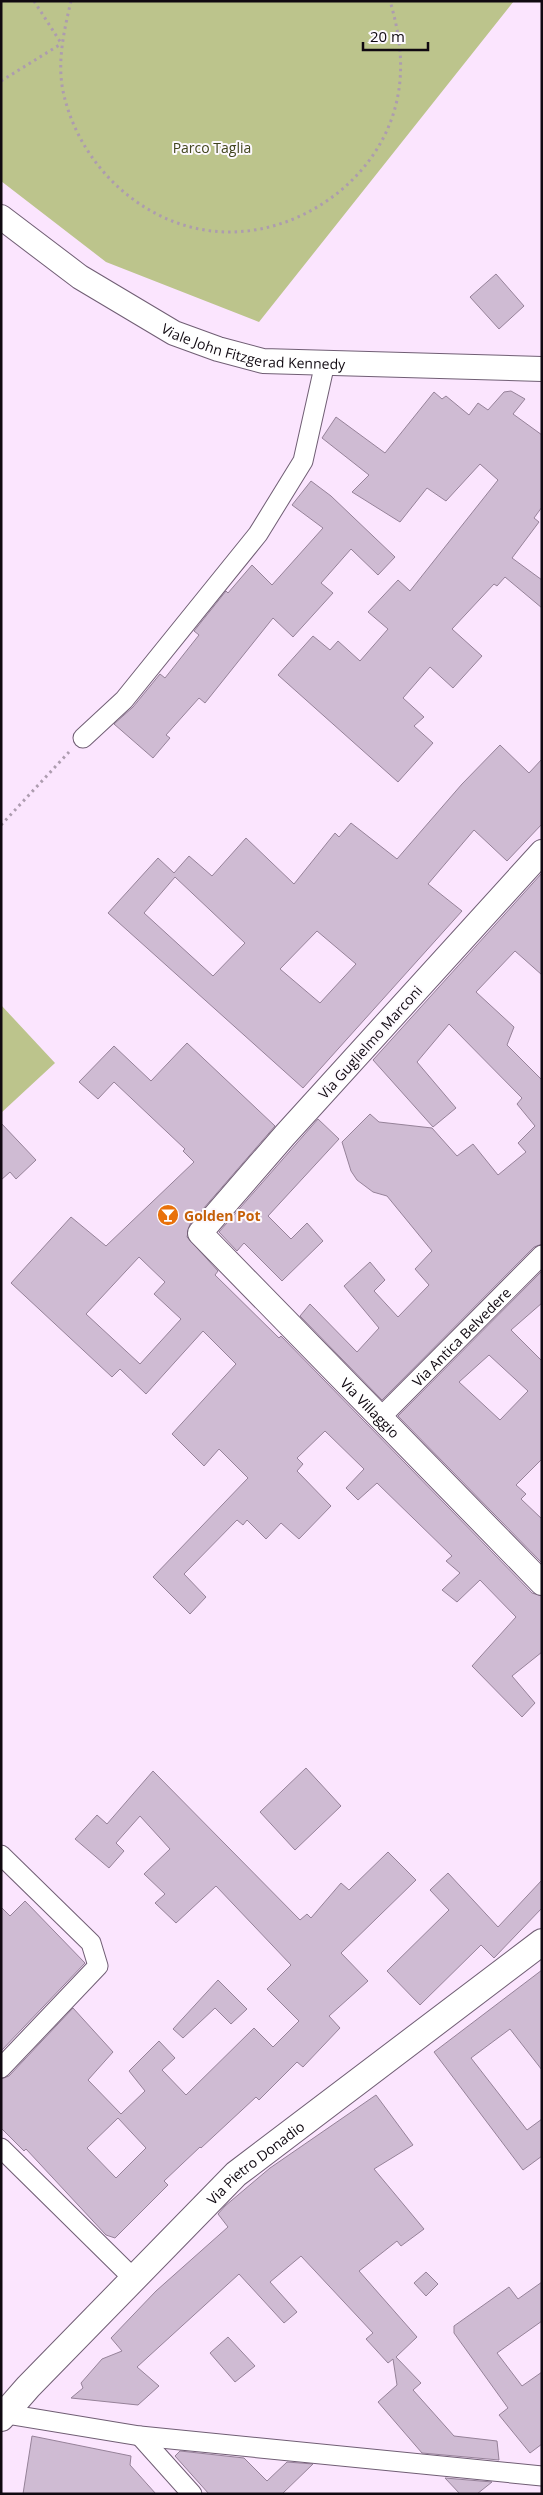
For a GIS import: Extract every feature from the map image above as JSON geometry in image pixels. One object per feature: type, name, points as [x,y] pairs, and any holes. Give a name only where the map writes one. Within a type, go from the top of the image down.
[{"type":"main road","name":"Via Pietro Donadio","points":[[3,2415],[236,2174],[542,1942]]},
{"type":"street","name":"Viale John Fitzgerad Kennedy","points":[[1,217],[80,277],[174,333],[218,349],[263,361],[542,369]]},
{"type":"street","points":[[83,738],[124,700],[258,534],[303,461],[325,363]]},
{"type":"street","name":"Via Guglielmo Marconi","points":[[200,1233],[285,1135],[542,852]]},
{"type":"street","name":"Via Villaggio","points":[[200,1233],[542,1584]]},
{"type":"street","name":"Via Antica Belvedere","points":[[380,1418],[542,1255]]},
{"type":"street","points":[[1,1855],[91,1943],[98,1966],[1,2068]]},
{"type":"street","points":[[1,2148],[134,2279]]},
{"type":"street","points":[[3,2415],[140,2436],[542,2476]]},
{"type":"street","points":[[140,2436],[192,2494]]},
{"type":"path","points":[[34,1],[61,44]]},
{"type":"path","points":[[71,1],[61,44],[63,90],[78,135],[104,174],[140,205],[183,225],[229,232],[276,226],[319,208],[355,178],[382,140],[398,95],[401,48],[390,1]]},
{"type":"path","points":[[1,81],[61,44]]},
{"type":"path","points":[[1,825],[83,738]]},
{"type":"green space","name":"Parco Taglia","points":[[1,1],[514,1],[259,322],[106,262],[1,181]]},
{"type":"green space","points":[[1,1005],[55,1063],[1,1113]]},
{"type":"building","points":[[496,274],[524,306],[499,329],[470,297]]},
{"type":"building","points":[[511,391],[525,399],[513,414],[542,435],[542,507],[534,518],[539,522],[512,558],[542,580],[542,608],[505,577],[497,586],[494,584],[452,629],[482,656],[453,688],[430,667],[403,698],[424,717],[414,726],[433,743],[398,782],[278,675],[313,636],[330,650],[338,641],[360,661],[388,629],[368,612],[398,580],[410,591],[498,480],[480,464],[446,501],[427,488],[400,522],[352,492],[369,475],[322,438],[336,417],[385,453],[434,392],[442,399],[446,396],[469,415],[478,403],[488,410],[504,392]]},
{"type":"building","points":[[311,481],[331,496],[395,557],[378,575],[351,549],[321,583],[333,593],[293,637],[273,618],[205,703],[199,698],[166,735],[170,738],[153,758],[114,724],[133,707],[160,674],[165,678],[199,635],[194,631],[226,591],[228,593],[252,565],[272,585],[323,528],[292,505]]},
{"type":"building","points":[[500,745],[529,773],[542,759],[542,824],[507,861],[474,830],[428,884],[462,911],[303,1088],[108,913],[158,858],[174,873],[189,856],[212,876],[246,838],[294,884],[335,833],[339,837],[351,823],[397,859],[462,784]],"holes":[[[175,877],[245,943],[213,976],[144,913]],[[317,931],[356,964],[320,1003],[280,969]]]},
{"type":"building","points":[[542,873],[542,975],[515,951],[476,992],[514,1027],[507,1045],[542,1080],[542,1244],[534,1247],[382,1400],[300,1316],[310,1304],[357,1352],[379,1328],[344,1286],[370,1262],[385,1280],[374,1291],[398,1317],[429,1285],[415,1269],[432,1251],[387,1196],[373,1192],[357,1180],[351,1171],[342,1142],[370,1114],[379,1122],[432,1128],[457,1156],[473,1144],[498,1175],[526,1152],[518,1143],[535,1126],[517,1104],[522,1098],[449,1024],[417,1062],[456,1108],[433,1127],[373,1060]]},
{"type":"building","points":[[187,1043],[275,1126],[190,1224],[187,1237],[218,1271],[215,1275],[279,1338],[281,1336],[532,1593],[542,1596],[542,1652],[512,1676],[535,1703],[522,1717],[472,1666],[516,1617],[480,1580],[457,1602],[442,1590],[460,1573],[446,1561],[452,1556],[377,1483],[358,1500],[346,1488],[364,1469],[325,1431],[297,1458],[303,1464],[297,1471],[331,1506],[299,1539],[281,1523],[266,1539],[247,1520],[243,1525],[237,1520],[184,1574],[206,1597],[190,1614],[153,1577],[248,1478],[219,1449],[204,1466],[172,1434],[236,1364],[203,1331],[146,1394],[120,1369],[112,1377],[11,1283],[71,1217],[106,1246],[194,1162],[183,1151],[185,1149],[114,1082],[98,1099],[79,1082],[114,1046],[151,1081]],"holes":[[[139,1257],[165,1282],[154,1294],[181,1319],[140,1364],[86,1314]]]},
{"type":"building","points":[[318,1119],[339,1139],[268,1216],[291,1239],[307,1223],[323,1241],[282,1281],[244,1243],[237,1251],[219,1232]]},
{"type":"building","points":[[1,1123],[36,1160],[16,1179],[10,1172],[1,1180]]},
{"type":"building","points":[[542,1271],[542,1303],[511,1330],[542,1361],[542,1459],[516,1485],[526,1494],[521,1499],[542,1519],[542,1563],[398,1416]],"holes":[[[489,1355],[528,1391],[500,1420],[459,1382]]]},
{"type":"building","points":[[306,1768],[341,1806],[295,1850],[260,1812]]},
{"type":"building","points":[[153,1771],[300,1920],[307,1914],[311,1918],[341,1883],[349,1890],[388,1852],[416,1880],[341,1953],[368,1981],[329,2016],[340,2028],[303,2067],[297,2062],[259,2100],[256,2097],[200,2147],[164,2181],[168,2185],[115,2238],[106,2235],[26,2149],[24,2151],[1,2128],[1,2079],[9,2076],[73,2008],[113,2052],[88,2080],[121,2114],[145,2091],[129,2071],[159,2041],[175,2058],[162,2070],[186,2095],[254,2028],[273,2047],[299,2021],[267,1989],[291,1965],[216,1886],[176,1923],[155,1903],[165,1894],[144,1874],[170,1849],[140,1816],[116,1843],[124,1851],[109,1868],[75,1839],[97,1815],[107,1824]],"holes":[[[118,2118],[146,2148],[116,2178],[87,2148]]]},
{"type":"building","points":[[448,1873],[498,1927],[542,1880],[542,1908],[494,1958],[481,1945],[420,2005],[387,1971],[449,1910],[430,1890]]},
{"type":"building","points":[[25,1901],[85,1963],[1,2051],[1,1907],[10,1916]]},
{"type":"building","points":[[542,1970],[542,2070],[510,2029],[471,2058],[527,2130],[542,2119],[542,2156],[523,2170],[434,2052]]},
{"type":"building","points":[[218,1980],[247,2009],[231,2024],[215,2008],[183,2038],[173,2029]]},
{"type":"building","points":[[376,2095],[413,2145],[374,2169],[424,2229],[401,2246],[397,2241],[359,2271],[417,2337],[396,2357],[421,2383],[413,2390],[454,2436],[497,2441],[499,2460],[422,2453],[378,2402],[397,2385],[393,2359],[388,2363],[366,2339],[373,2333],[301,2256],[270,2282],[297,2312],[284,2323],[239,2274],[137,2367],[159,2386],[138,2405],[71,2398],[83,2388],[81,2383],[102,2359],[122,2351],[111,2338],[156,2291],[228,2227],[218,2214],[225,2206],[270,2168]]},
{"type":"building","points":[[426,2272],[438,2284],[426,2296],[414,2283]]},
{"type":"building","points":[[542,2282],[542,2321],[497,2353],[522,2386],[542,2372],[542,2444],[530,2453],[499,2415],[508,2408],[454,2333],[454,2326],[509,2287],[518,2299]]},
{"type":"building","points":[[228,2337],[255,2366],[235,2382],[210,2353]]},
{"type":"building","points":[[32,2436],[131,2456],[130,2465],[156,2494],[23,2494]]},
{"type":"building","points":[[180,2451],[244,2458],[267,2481],[287,2462],[313,2464],[282,2494],[209,2494],[175,2456]]},
{"type":"building","points":[[445,2478],[492,2482],[477,2494],[460,2494]]},
{"type":"place","name":"Golden Pot","points":[[168,1215]]}]
